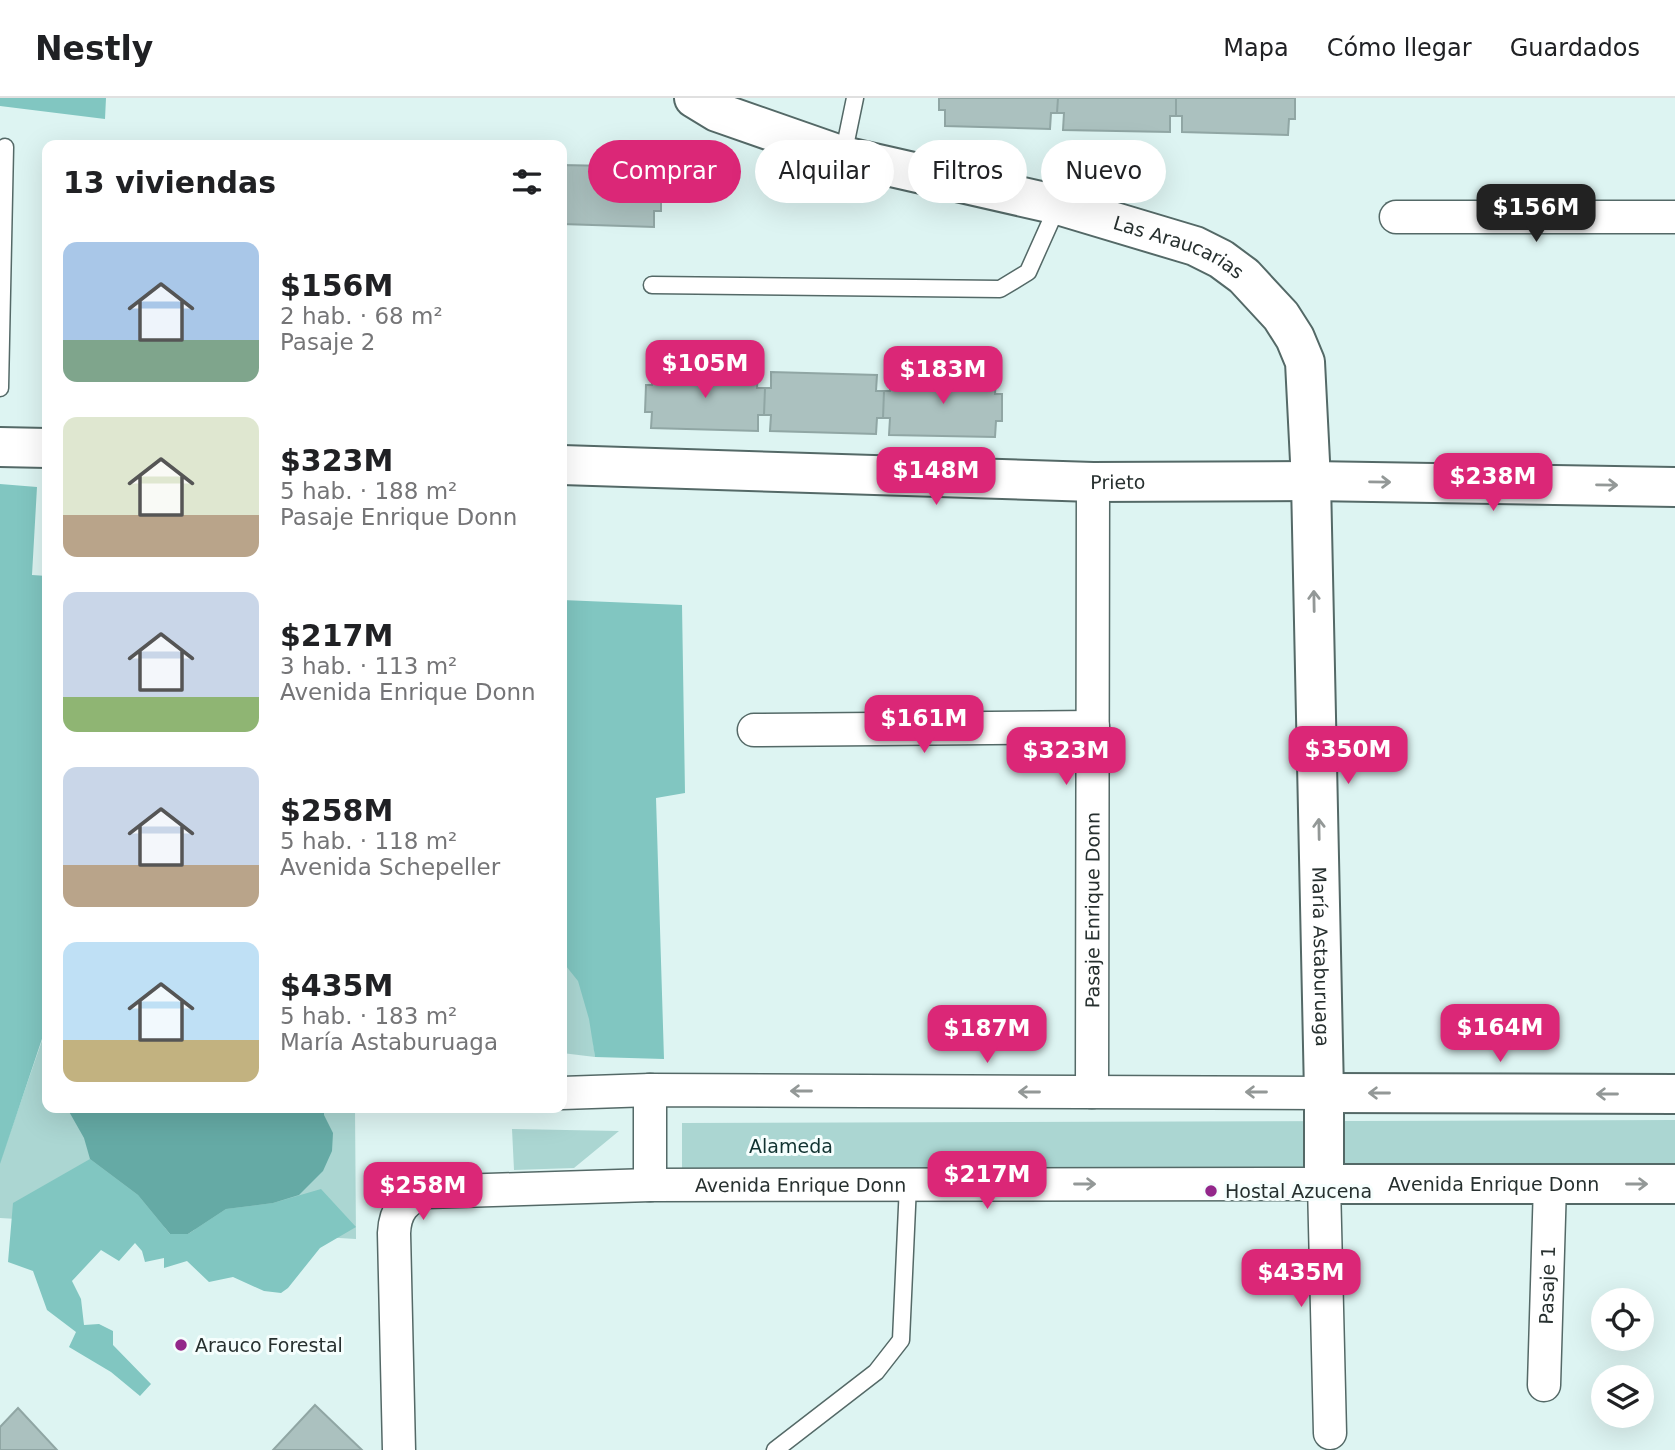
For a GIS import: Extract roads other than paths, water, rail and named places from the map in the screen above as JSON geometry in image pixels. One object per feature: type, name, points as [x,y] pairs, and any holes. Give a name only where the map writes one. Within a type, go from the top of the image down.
[{"type":"street","name":"Las Araucarias","points":[[694,98],[717,111],[798,140]]},
{"type":"street","name":"Las Araucarias","points":[[894,168],[1058,205],[1195,246],[1228,264],[1264,295],[1288,327],[1305,362],[1311,481]]},
{"type":"street","points":[[1396,217],[1675,217]]},
{"type":"street","points":[[0,447],[42,448]]},
{"type":"street","name":"Prieto","points":[[567,465],[1093,482],[1311,481],[1675,486]]},
{"type":"street","name":"María Astaburuaga","points":[[1311,481],[1330,1433]]},
{"type":"street","name":"Pasaje Enrique Donn","points":[[1093,482],[1093,1092]]},
{"type":"street","points":[[754,730],[1093,727]]},
{"type":"street","points":[[567,1093],[650,1090],[1675,1094]]},
{"type":"street","points":[[650,1090],[650,1185]]},
{"type":"street","name":"Pasaje 1","points":[[1544,1385],[1550,1184]]},
{"type":"street","name":"Avenida Enrique Donn","points":[[399,1450],[394,1222],[405,1203],[426,1192],[650,1185],[1675,1184]]},
{"type":"lane","points":[[846,140],[855,98]]},
{"type":"lane","points":[[0,388],[5,147]]},
{"type":"lane","points":[[652,285],[1000,289],[1028,272],[1058,205]]},
{"type":"lane","points":[[775,1450],[876,1372],[901,1340],[908,1185]]},
{"type":"place","name":"Hostal Azucena","points":[[1211,1191]]},
{"type":"place","name":"Arauco Forestal","points":[[181,1345]]},
{"type":"park label","name":"Alameda","points":[[791,1146]]}]
